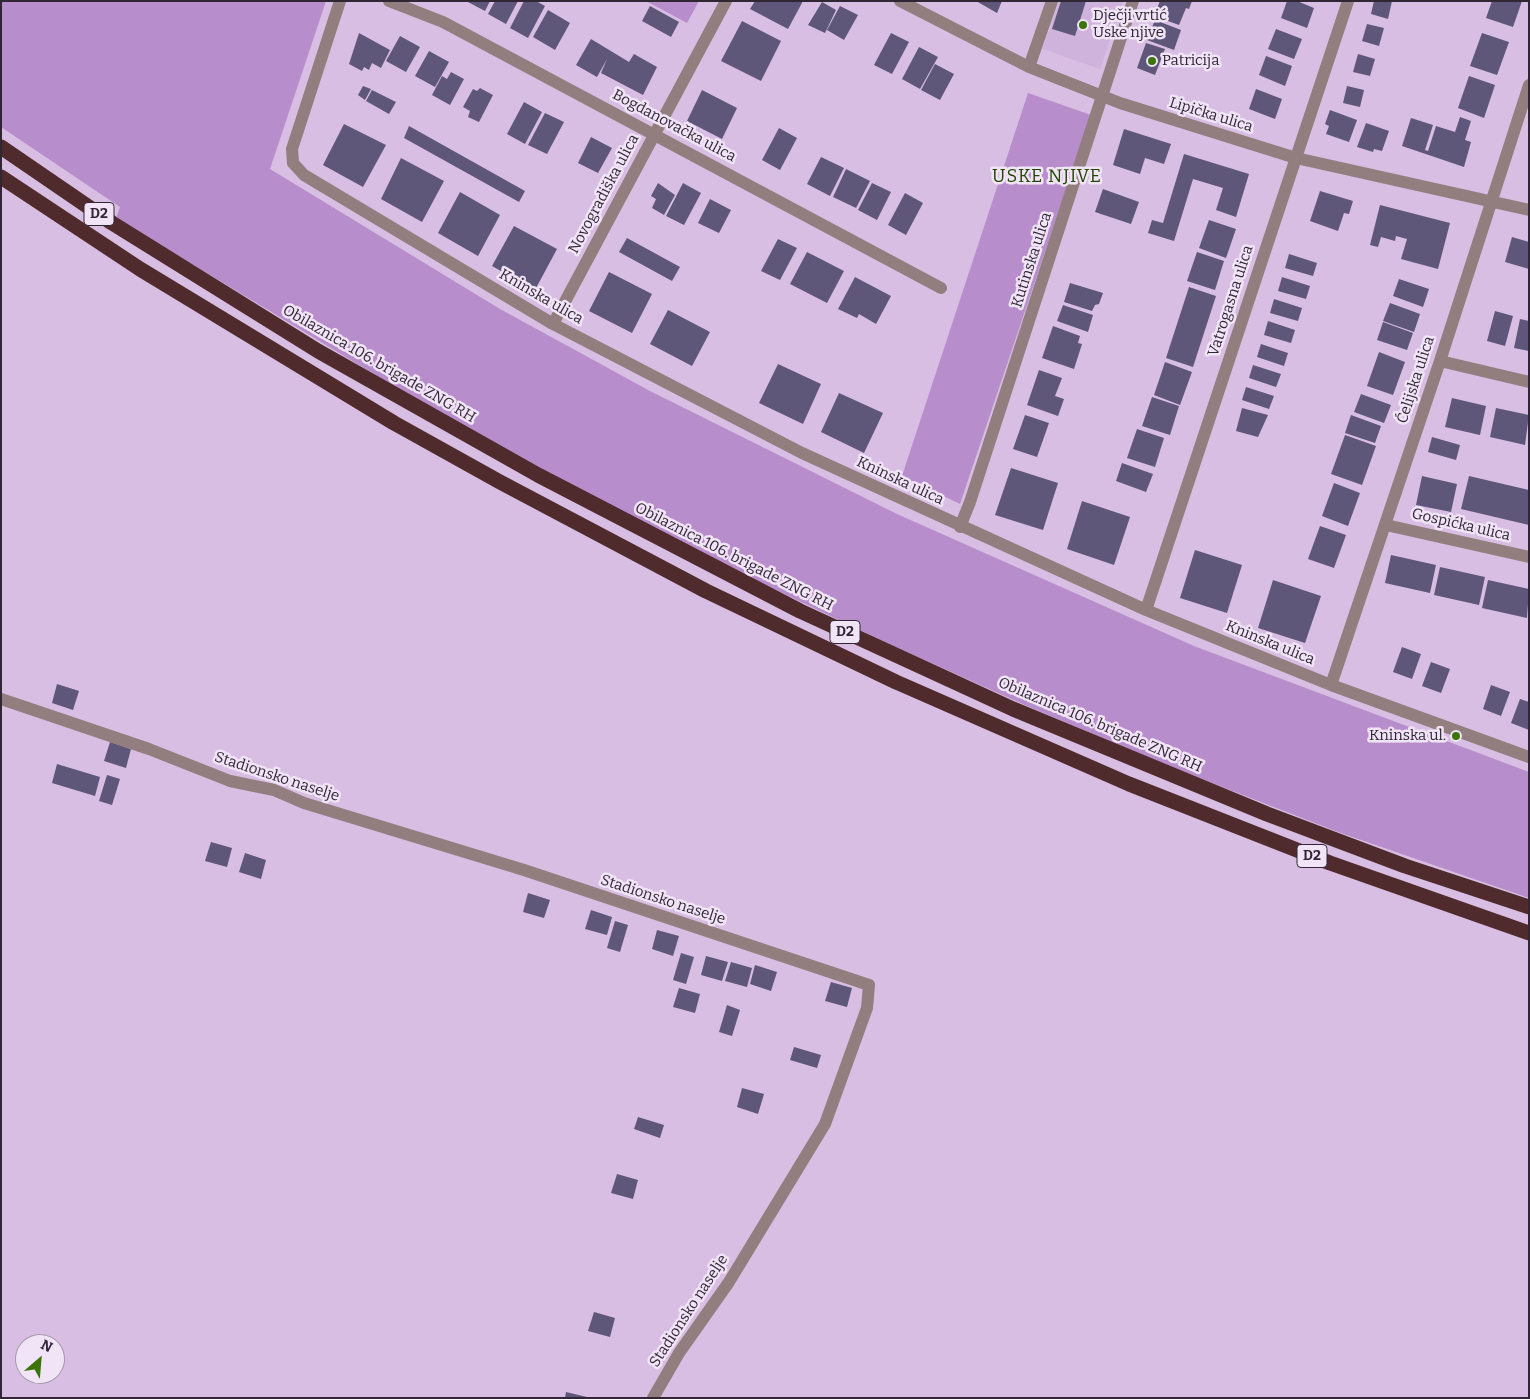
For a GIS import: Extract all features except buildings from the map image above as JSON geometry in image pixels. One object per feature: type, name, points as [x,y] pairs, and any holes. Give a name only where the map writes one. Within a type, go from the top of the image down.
[{"type":"highway","name":"Obilaznica 106. brigade ZNG RH","points":[[1,147],[112,223],[326,356],[546,479],[800,611],[1013,709],[1267,814],[1404,866],[1529,907]]},
{"type":"highway","name":"D2","points":[[1,177],[140,269],[394,423],[500,482],[706,591],[896,682],[1129,784],[1330,863],[1529,932]]},
{"type":"street","name":"Kninska ulica","points":[[340,1],[292,149],[293,163],[304,175],[553,324],[802,453],[960,527],[1146,610],[1331,685],[1529,757]]},
{"type":"street","name":"Bogdanovačka ulica","points":[[389,1],[443,22],[941,288]]},
{"type":"street","name":"Novogradiška ulica","points":[[553,324],[726,1]]},
{"type":"street","name":"Lipička ulica","points":[[900,1],[1029,67],[1103,97],[1296,158],[1529,210]]},
{"type":"street","points":[[1029,67],[1052,1]]},
{"type":"street","name":"Kutinska ulica","points":[[960,527],[974,492],[1133,1]]},
{"type":"street","name":"Vatrogasna ulica","points":[[1146,610],[1348,1]]},
{"type":"street","name":"Ćelijska ulica","points":[[1331,685],[1386,525],[1529,85]]},
{"type":"street","points":[[1440,361],[1529,382]]},
{"type":"street","name":"Gospićka ulica","points":[[1386,525],[1529,558]]},
{"type":"street","name":"Stadionsko naselje","points":[[1,699],[149,749],[230,781],[274,790],[304,803],[524,870],[869,985],[867,1008],[825,1124],[729,1282],[679,1353],[653,1398]]},
{"type":"shaded area","points":[[1,1],[326,1],[270,169],[500,309],[650,391],[897,514],[1194,646],[1529,772],[1529,898],[1338,832],[1171,767],[1027,706],[889,644],[738,572],[626,515],[430,408],[116,218],[120,207],[1,127]]},
{"type":"shaded area","points":[[646,1],[699,1],[687,23]]},
{"type":"shaded area","name":"Dječji vrtić Uske njive","points":[[1059,1],[1123,1],[1100,69],[1043,49]]},
{"type":"shaded area","points":[[1028,93],[1091,115],[960,504],[902,476]]},
{"type":"place","name":"Dječji vrtić Uske njive","points":[[1083,25]]},
{"type":"place","name":"Patricija","points":[[1152,61]]},
{"type":"place","name":"Kninska ul.","points":[[1456,736]]},
{"type":"district","name":"USKE NJIVE","points":[[1047,177]]}]
